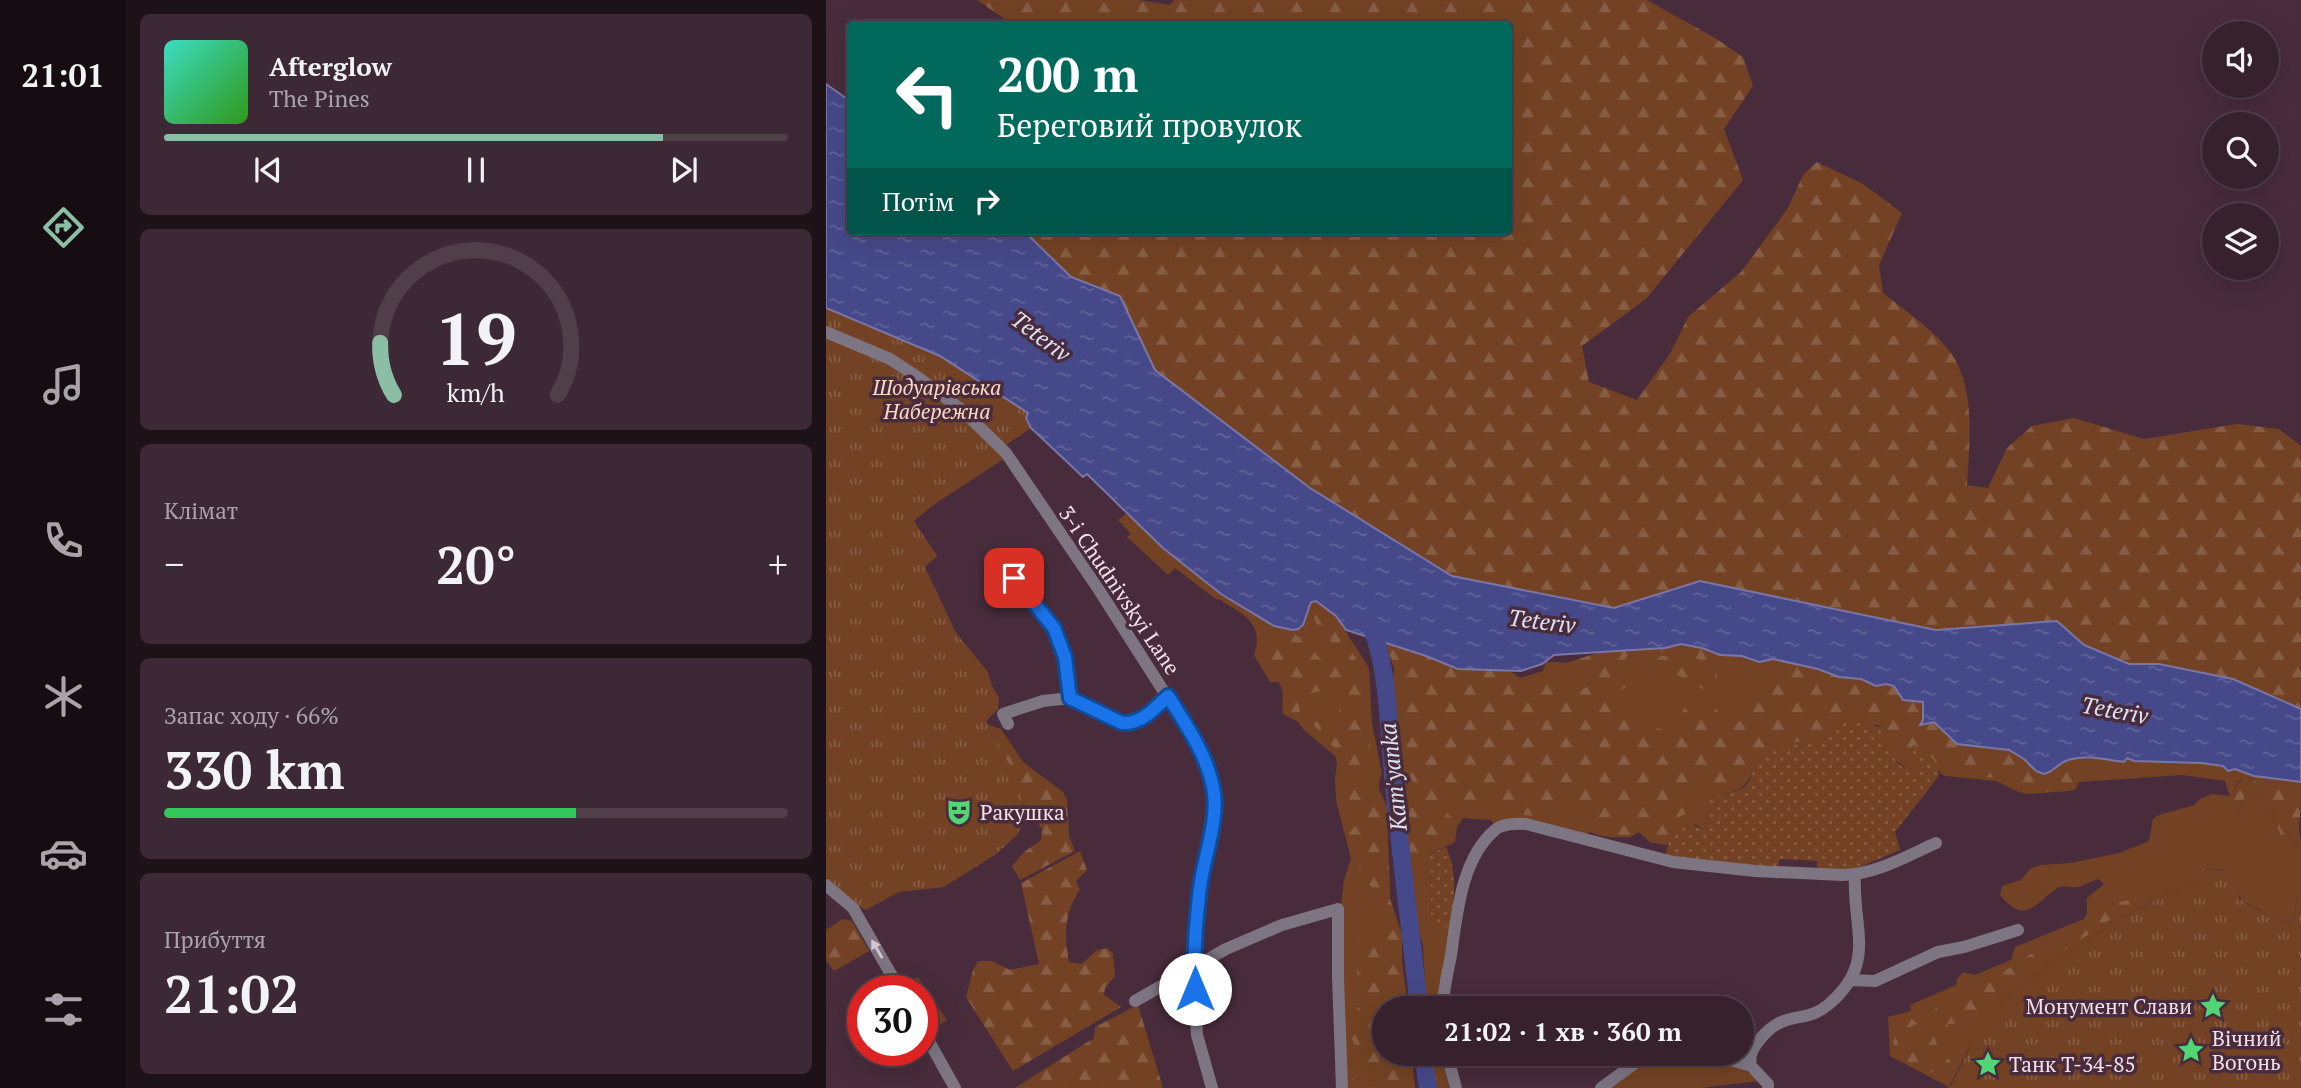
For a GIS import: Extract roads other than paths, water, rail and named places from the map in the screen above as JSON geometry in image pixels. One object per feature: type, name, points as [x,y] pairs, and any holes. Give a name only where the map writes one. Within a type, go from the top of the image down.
[{"type":"street","name":"3-i Chudnivskyi Lane","points":[[826,331],[890,359],[919,378],[962,410],[1006,453],[1203,753],[1214,791],[1214,809],[1200,888],[1194,966],[1197,1035],[1212,1088]]},
{"type":"street","points":[[1014,578],[1054,628],[1065,657],[1070,698]]},
{"type":"street","points":[[1008,724],[1003,714],[1043,701],[1070,698],[1129,724],[1145,716],[1168,696]]},
{"type":"street","points":[[1445,996],[1456,924],[1468,871],[1496,829],[1508,825],[1516,823],[1543,827],[1673,862],[1778,873],[1855,875],[1885,866],[1936,843]]},
{"type":"street","points":[[1754,1048],[1773,1026],[1789,1018],[1817,1012],[1826,1007],[1850,980],[1856,968],[1860,948],[1855,875]]},
{"type":"street","points":[[826,885],[853,908],[891,975]]},
{"type":"street","points":[[1135,1001],[1226,948],[1282,925],[1338,909],[1342,1088]]},
{"type":"street","points":[[1850,980],[1875,981],[1938,952],[2018,930]]},
{"type":"street","points":[[938,1058],[955,1088]]},
{"type":"street","points":[[1450,1066],[1456,1088]]},
{"type":"street","points":[[1601,1088],[1634,1066]]},
{"type":"street","points":[[1751,1066],[1768,1084],[1768,1088]]},
{"type":"water","name":"Teteriv","points":[[826,84],[847,99],[847,235],[1028,235],[1071,277],[1120,296],[1155,370],[1310,488],[1452,576],[1614,608],[1700,581],[1936,630],[2057,621],[2084,645],[2129,664],[2159,664],[2233,679],[2301,709],[2301,782],[2254,776],[2235,769],[2228,771],[2223,766],[2134,761],[2127,758],[2124,762],[2075,758],[2044,774],[2009,750],[1957,744],[1934,722],[1920,725],[1923,720],[1923,702],[1903,700],[1894,686],[1876,686],[1861,679],[1839,677],[1818,669],[1773,659],[1759,662],[1681,644],[1665,648],[1554,655],[1542,664],[1521,671],[1458,669],[1346,630],[1336,616],[1316,601],[1311,602],[1303,625],[1298,629],[1274,626],[1221,594],[1163,548],[1087,474],[1083,477],[1031,428],[1026,418],[1028,413],[940,356],[826,308]]},
{"type":"waterway","name":"Kam'yanka","points":[[1368,618],[1380,655],[1387,695],[1418,996]]},
{"type":"waterway","name":"Kam'yanka","points":[[1425,1066],[1428,1088]]},
{"type":"place","name":"Ракушка","points":[[959,812]]},
{"type":"place","name":"Монумент Слави","points":[[2213,1006]]},
{"type":"place","name":"Вічний Вогонь","points":[[2191,1050]]},
{"type":"place","name":"Танк Т-34-85","points":[[1988,1064]]},
{"type":"park label","name":"Шодуарівська Набережна","points":[[937,399]]}]
